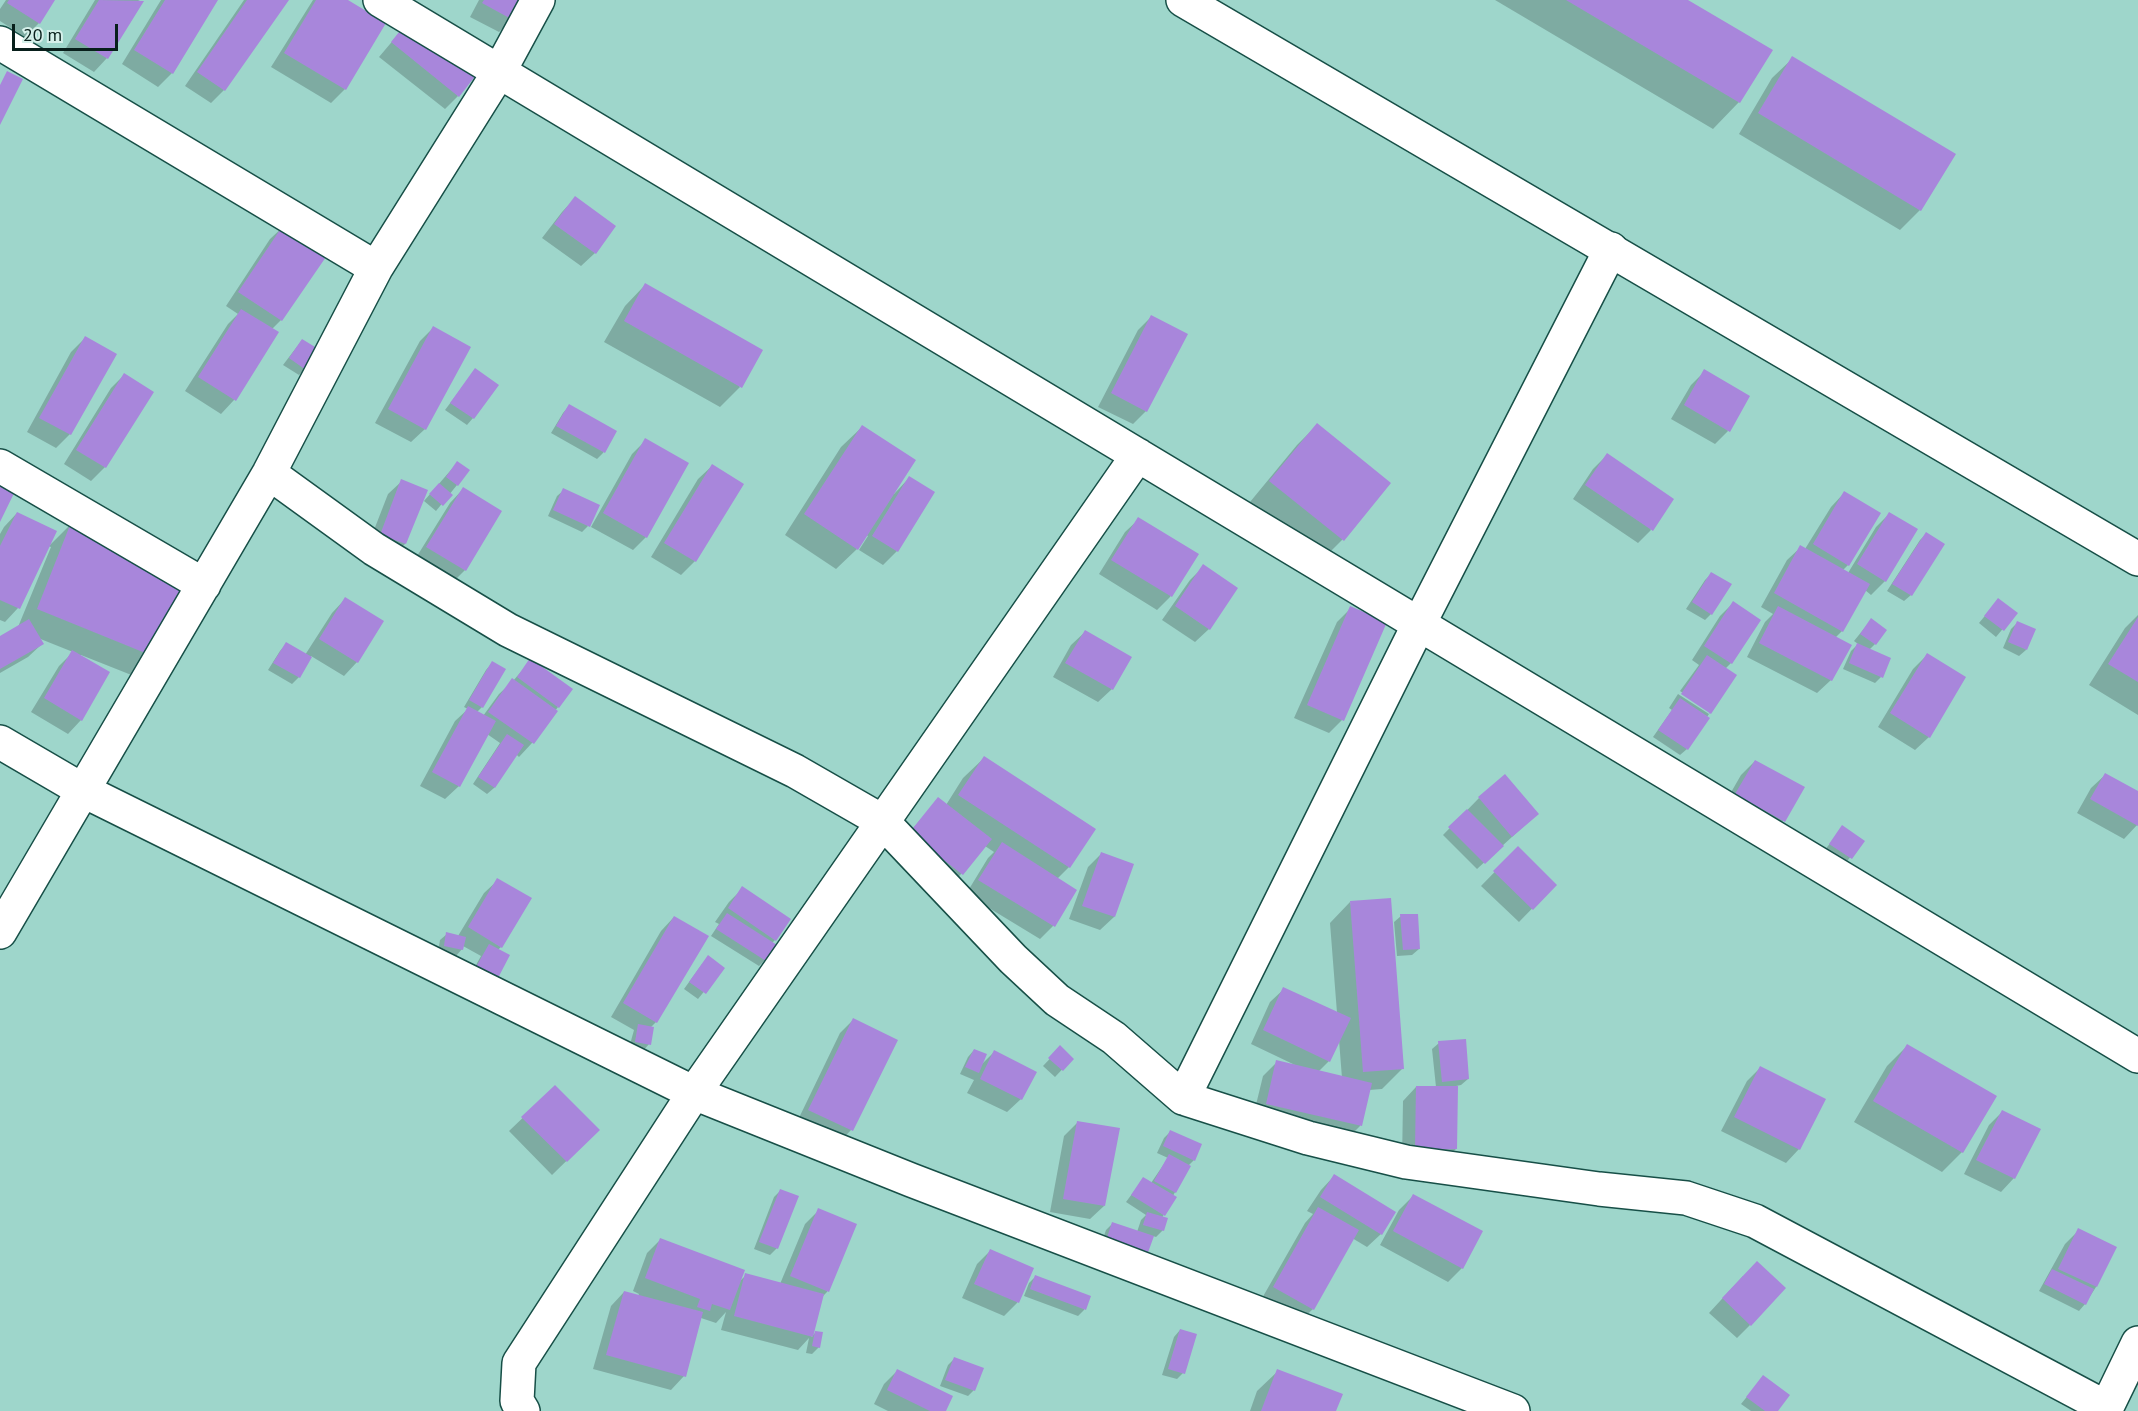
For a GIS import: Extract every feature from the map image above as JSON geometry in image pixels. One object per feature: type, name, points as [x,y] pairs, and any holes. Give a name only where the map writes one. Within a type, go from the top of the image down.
[{"type":"street","points":[[380,0],[2138,1056]]},
{"type":"street","points":[[0,932],[269,473],[376,268],[499,72],[538,0]]},
{"type":"street","points":[[1194,3],[2138,559]]},
{"type":"street","points":[[0,43],[376,268]]},
{"type":"street","points":[[1183,1098],[1419,624],[1611,249]]},
{"type":"street","points":[[523,1411],[518,1401],[519,1363],[694,1093],[1138,455]]},
{"type":"street","points":[[0,466],[204,585]]},
{"type":"street","points":[[269,473],[374,549],[508,630],[795,771],[882,821],[1013,959],[1057,1000],[1114,1038],[1183,1098],[1308,1138],[1406,1162],[1599,1189],[1686,1198],[1755,1221],[2106,1409],[2138,1343]]},
{"type":"street","points":[[0,742],[84,791],[694,1093],[911,1180],[1513,1411]]},
{"type":"building","points":[[9,0],[55,0],[40,24],[7,3]]},
{"type":"building","points":[[99,0],[144,1],[108,59],[75,39]]},
{"type":"building","points":[[165,0],[218,0],[173,74],[134,50]]},
{"type":"building","points":[[247,0],[289,0],[225,91],[197,72]]},
{"type":"building","points":[[316,0],[348,0],[386,23],[346,90],[284,53]]},
{"type":"building","points":[[484,0],[524,0],[513,20],[482,3]]},
{"type":"building","points":[[1566,0],[1688,0],[1773,50],[1740,103]]},
{"type":"building","points":[[412,16],[480,70],[459,97],[391,42]]},
{"type":"building","points":[[1792,56],[1956,154],[1921,211],[1758,113]]},
{"type":"building","points":[[7,71],[23,79],[0,125],[0,85]]},
{"type":"building","points":[[575,196],[616,226],[596,254],[554,224]]},
{"type":"building","points":[[284,224],[328,254],[282,321],[238,292]]},
{"type":"building","points":[[645,283],[763,350],[742,388],[624,321]]},
{"type":"building","points":[[241,309],[279,332],[236,401],[198,377]]},
{"type":"building","points":[[1151,315],[1188,334],[1147,412],[1111,393]]},
{"type":"building","points":[[433,326],[471,347],[426,430],[388,409]]},
{"type":"building","points":[[85,336],[117,354],[71,435],[39,418]]},
{"type":"building","points":[[302,339],[320,350],[306,370],[289,358]]},
{"type":"building","points":[[475,368],[499,385],[474,419],[450,403]]},
{"type":"building","points":[[1704,369],[1750,396],[1730,432],[1684,405]]},
{"type":"building","points":[[124,373],[154,392],[106,468],[76,450]]},
{"type":"building","points":[[569,404],[617,431],[605,453],[556,426]]},
{"type":"building","points":[[1317,423],[1391,483],[1344,541],[1269,481]]},
{"type":"building","points":[[862,425],[916,460],[858,550],[804,514]]},
{"type":"building","points":[[645,438],[689,463],[647,538],[603,513]]},
{"type":"building","points":[[1607,453],[1674,499],[1653,531],[1585,485]]},
{"type":"building","points":[[457,461],[470,470],[458,486],[446,477]]},
{"type":"building","points":[[712,464],[744,484],[696,562],[664,543]]},
{"type":"building","points":[[0,476],[18,485],[0,522]]},
{"type":"building","points":[[909,476],[935,492],[898,552],[872,536]]},
{"type":"building","points":[[401,479],[428,490],[406,544],[380,535]]},
{"type":"building","points":[[439,483],[453,495],[443,506],[429,494]]},
{"type":"building","points":[[463,487],[502,511],[466,571],[426,547]]},
{"type":"building","points":[[563,488],[600,505],[590,527],[553,510]]},
{"type":"building","points":[[1844,491],[1881,513],[1849,566],[1813,544]]},
{"type":"building","points":[[17,512],[57,531],[20,609],[0,600],[0,546]]},
{"type":"building","points":[[1889,512],[1918,529],[1886,582],[1857,564]]},
{"type":"building","points":[[1138,517],[1199,554],[1172,597],[1111,560]]},
{"type":"building","points":[[72,520],[201,572],[165,661],[37,609]]},
{"type":"building","points":[[1926,532],[1945,544],[1912,596],[1892,584]]},
{"type":"building","points":[[1800,545],[1870,584],[1843,632],[1774,593]]},
{"type":"building","points":[[1203,564],[1238,588],[1210,630],[1175,606]]},
{"type":"building","points":[[1711,572],[1732,584],[1712,615],[1692,602]]},
{"type":"building","points":[[345,597],[384,621],[358,663],[319,639]]},
{"type":"building","points":[[1998,598],[2018,613],[2004,631],[1984,616]]},
{"type":"building","points":[[1733,601],[1761,620],[1732,664],[1704,646]]},
{"type":"building","points":[[1350,606],[1387,622],[1344,721],[1307,705]]},
{"type":"building","points":[[1778,606],[1852,645],[1832,681],[1759,643]]},
{"type":"building","points":[[2138,617],[2138,682],[2108,664]]},
{"type":"building","points":[[1871,618],[1887,630],[1876,645],[1860,634]]},
{"type":"building","points":[[29,619],[44,644],[0,669],[0,636]]},
{"type":"building","points":[[2017,621],[2036,629],[2027,650],[2008,642]]},
{"type":"building","points":[[1085,630],[1132,657],[1113,690],[1065,663]]},
{"type":"building","points":[[286,642],[312,657],[300,678],[273,663]]},
{"type":"building","points":[[1857,643],[1891,658],[1883,678],[1849,663]]},
{"type":"building","points":[[72,650],[110,672],[82,721],[44,698]]},
{"type":"building","points":[[1927,653],[1966,677],[1930,738],[1890,713]]},
{"type":"building","points":[[1707,655],[1737,675],[1711,714],[1681,694]]},
{"type":"building","points":[[530,658],[573,689],[559,708],[517,677]]},
{"type":"building","points":[[492,661],[506,669],[483,708],[469,700]]},
{"type":"building","points":[[512,678],[558,711],[534,744],[488,712]]},
{"type":"building","points":[[1680,698],[1710,718],[1688,750],[1658,730]]},
{"type":"building","points":[[468,706],[496,721],[460,787],[432,772]]},
{"type":"building","points":[[507,734],[524,745],[495,788],[478,777]]},
{"type":"building","points":[[984,756],[1096,829],[1070,868],[958,795]]},
{"type":"building","points":[[1755,760],[1805,787],[1785,822],[1735,794]]},
{"type":"building","points":[[2105,773],[2138,791],[2138,826],[2090,799]]},
{"type":"building","points":[[1505,774],[1539,814],[1512,837],[1478,797]]},
{"type":"building","points":[[938,797],[992,839],[963,875],[909,833]]},
{"type":"building","points":[[1467,809],[1504,846],[1485,864],[1448,827]]},
{"type":"building","points":[[1842,825],[1865,841],[1852,859],[1829,844]]},
{"type":"building","points":[[1002,842],[1077,890],[1055,927],[978,880]]},
{"type":"building","points":[[1518,846],[1557,885],[1533,910],[1493,871]]},
{"type":"building","points":[[1101,852],[1134,864],[1115,917],[1082,906]]},
{"type":"building","points":[[497,878],[532,898],[502,948],[468,927]]},
{"type":"building","points":[[742,886],[791,919],[776,941],[728,908]]},
{"type":"building","points":[[1391,898],[1404,1069],[1363,1072],[1350,901]]},
{"type":"building","points":[[727,913],[777,945],[766,961],[716,929]]},
{"type":"building","points":[[1400,914],[1418,914],[1420,949],[1403,950]]},
{"type":"building","points":[[674,916],[709,936],[657,1023],[623,1003]]},
{"type":"building","points":[[446,932],[466,937],[463,950],[444,946]]},
{"type":"building","points":[[489,944],[510,955],[498,978],[476,967]]},
{"type":"building","points":[[708,955],[725,968],[706,994],[689,982]]},
{"type":"building","points":[[1283,987],[1351,1018],[1330,1062],[1263,1030]]},
{"type":"building","points":[[853,1018],[898,1040],[853,1131],[808,1110]]},
{"type":"building","points":[[638,1024],[654,1027],[651,1045],[635,1042]]},
{"type":"building","points":[[1466,1039],[1469,1079],[1442,1082],[1438,1041]]},
{"type":"building","points":[[1907,1044],[1997,1096],[1963,1153],[1873,1101]]},
{"type":"building","points":[[1060,1045],[1074,1059],[1063,1071],[1048,1058]]},
{"type":"building","points":[[974,1049],[987,1054],[979,1073],[965,1067]]},
{"type":"building","points":[[994,1050],[1037,1072],[1022,1100],[980,1079]]},
{"type":"building","points":[[1276,1060],[1372,1083],[1362,1126],[1266,1104]]},
{"type":"building","points":[[1760,1066],[1826,1099],[1800,1150],[1734,1117]]},
{"type":"building","points":[[555,1085],[600,1130],[567,1162],[521,1117]]},
{"type":"building","points":[[1416,1086],[1458,1086],[1457,1149],[1415,1150]]},
{"type":"building","points":[[2002,1110],[2041,1129],[2015,1179],[1976,1160]]},
{"type":"building","points":[[1077,1121],[1120,1128],[1105,1206],[1063,1199]]},
{"type":"building","points":[[1170,1130],[1202,1144],[1195,1161],[1163,1146]]},
{"type":"building","points":[[1169,1154],[1191,1166],[1176,1193],[1154,1181]]},
{"type":"building","points":[[1334,1174],[1396,1212],[1382,1235],[1320,1197]]},
{"type":"building","points":[[1143,1177],[1177,1197],[1165,1216],[1131,1195]]},
{"type":"building","points":[[780,1189],[799,1196],[778,1249],[759,1242]]},
{"type":"building","points":[[1413,1194],[1483,1231],[1463,1269],[1393,1231]]},
{"type":"building","points":[[1318,1207],[1359,1230],[1314,1310],[1273,1287]]},
{"type":"building","points":[[818,1208],[857,1224],[829,1292],[790,1276]]},
{"type":"building","points":[[1147,1212],[1168,1218],[1164,1231],[1143,1225]]},
{"type":"building","points":[[1112,1222],[1154,1236],[1146,1258],[1105,1244]]},
{"type":"building","points":[[2078,1228],[2117,1247],[2097,1287],[2058,1269]]},
{"type":"building","points":[[660,1238],[745,1270],[730,1310],[712,1304],[710,1311],[697,1307],[700,1299],[645,1278]]},
{"type":"building","points":[[990,1249],[1034,1268],[1019,1303],[974,1284]]},
{"type":"building","points":[[1757,1261],[1786,1288],[1751,1326],[1722,1298]]},
{"type":"building","points":[[2052,1269],[2094,1289],[2086,1305],[2044,1284]]},
{"type":"building","points":[[745,1273],[824,1294],[813,1337],[734,1316]]},
{"type":"building","points":[[1035,1275],[1091,1296],[1086,1310],[1030,1289]]},
{"type":"building","points":[[624,1291],[703,1312],[686,1377],[606,1355]]},
{"type":"building","points":[[1180,1329],[1197,1334],[1185,1374],[1168,1369]]},
{"type":"building","points":[[815,1331],[823,1332],[820,1348],[812,1346]]},
{"type":"building","points":[[954,1357],[984,1368],[975,1391],[945,1380]]},
{"type":"building","points":[[897,1369],[953,1396],[946,1411],[930,1411],[887,1390]]},
{"type":"building","points":[[1277,1369],[1343,1394],[1336,1411],[1261,1411]]},
{"type":"building","points":[[1763,1375],[1790,1395],[1778,1411],[1765,1411],[1746,1397]]}]
